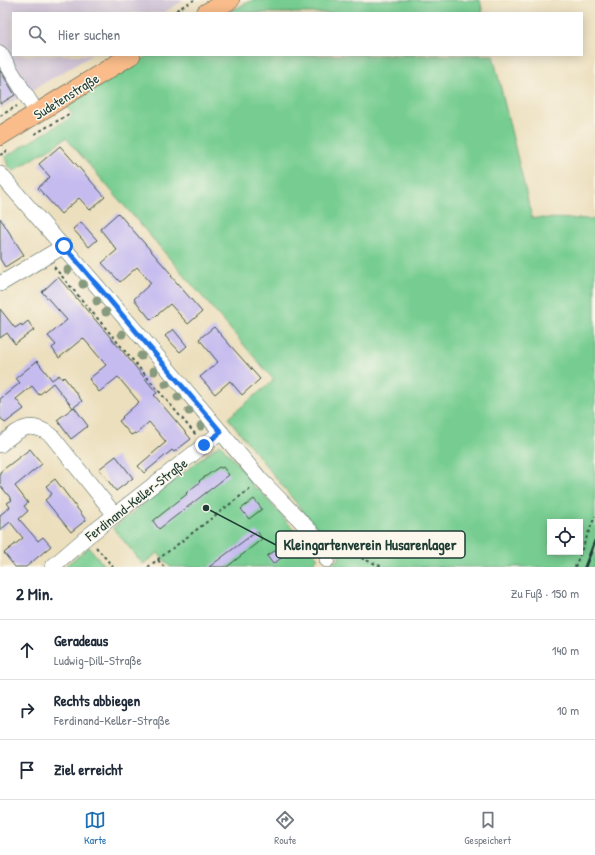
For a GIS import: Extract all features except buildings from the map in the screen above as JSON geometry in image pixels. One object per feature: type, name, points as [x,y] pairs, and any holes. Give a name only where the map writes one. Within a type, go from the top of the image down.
[{"type":"main road","points":[[208,12],[230,0]]},
{"type":"main road","name":"Sudetenstraße","points":[[0,136],[130,56]]},
{"type":"street","points":[[0,53],[37,113]]},
{"type":"street","points":[[0,174],[64,246],[261,480],[327,554]]},
{"type":"street","points":[[0,284],[64,246]]},
{"type":"street","points":[[0,445],[16,432],[24,428],[32,426],[41,428],[51,435],[115,515]]},
{"type":"street","name":"Ferdinand-Keller-Straße","points":[[52,567],[88,536],[221,432]]},
{"type":"path","points":[[173,12],[194,0]]},
{"type":"path","points":[[31,136],[69,114]]},
{"type":"path","points":[[46,257],[204,445]]},
{"type":"path","points":[[148,567],[253,486]]},
{"type":"path","points":[[575,567],[595,516]]},
{"type":"path","points":[[88,536],[113,567]]},
{"type":"path","points":[[327,554],[333,547],[383,567]]},
{"type":"path","points":[[158,560],[164,567]]},
{"type":"shaded area","points":[[0,0],[185,0],[165,12],[12,12],[12,56],[90,56],[0,109]]},
{"type":"green space","points":[[253,0],[480,0],[483,12],[229,12]]},
{"type":"green space","points":[[147,56],[493,56],[532,218],[595,219],[595,567],[327,567],[340,558],[228,418],[274,380],[66,138],[14,171],[8,166],[5,157],[73,116],[66,106]]},
{"type":"green space","points":[[220,444],[252,481],[251,483],[255,489],[258,488],[318,558],[313,562],[318,567],[170,567],[158,553],[143,564],[113,528]]},
{"type":"green space","points":[[89,547],[105,567],[64,567]]},
{"type":"railway","points":[[585,567],[595,541]]},
{"type":"place","name":"Kleingartenverein Husarenlager","points":[[206,508]]},
{"type":"route","points":[[64,246],[221,432],[204,445]]}]
